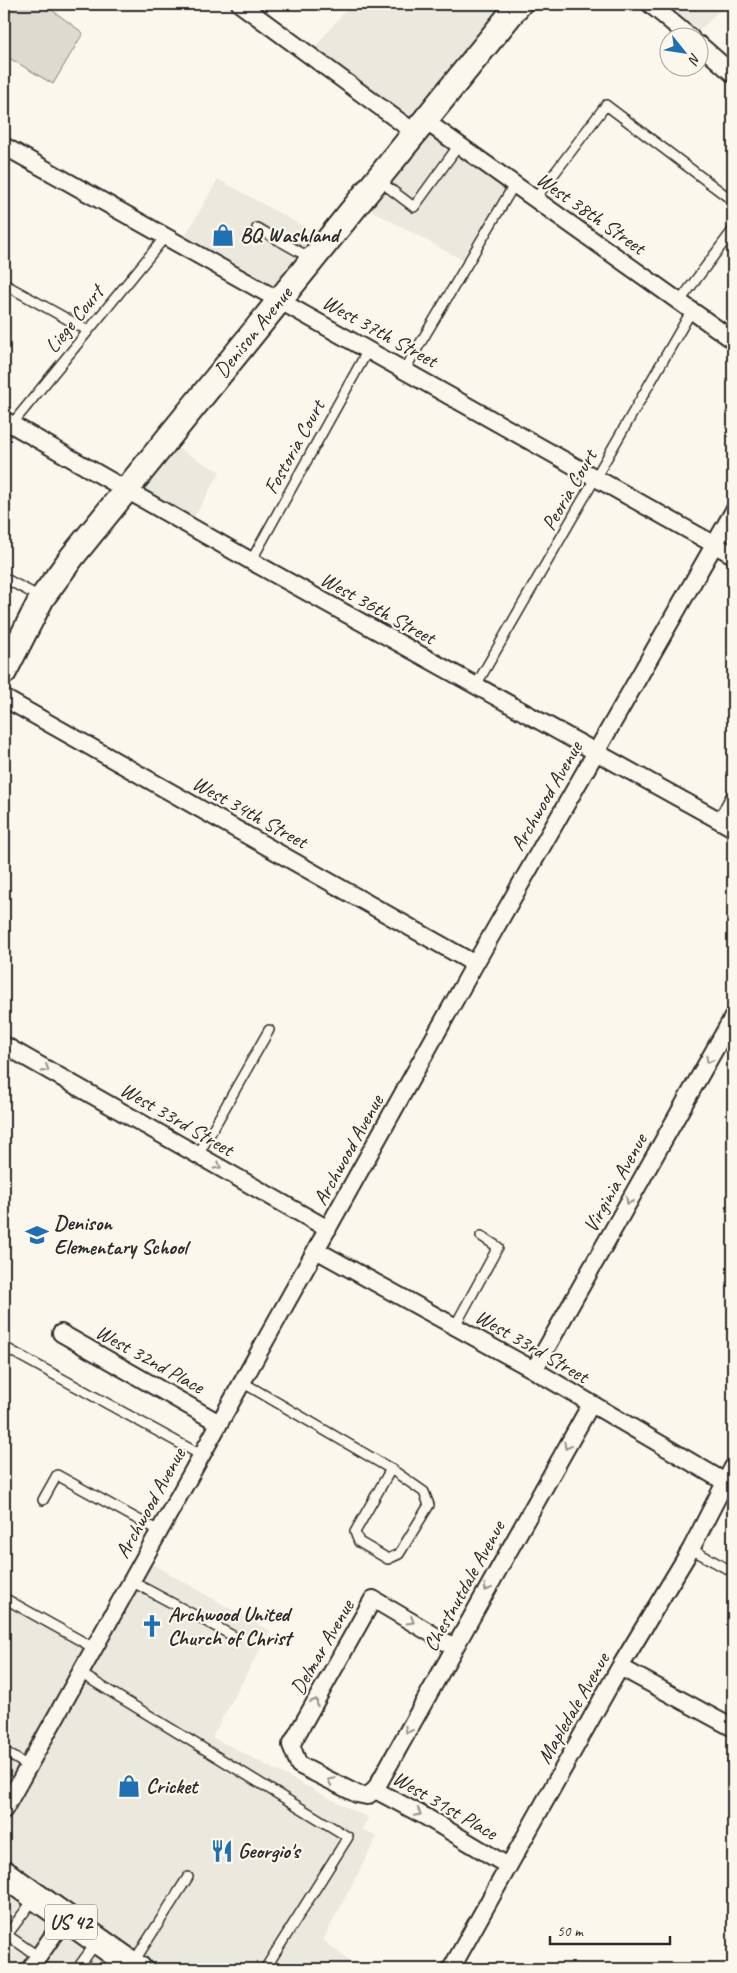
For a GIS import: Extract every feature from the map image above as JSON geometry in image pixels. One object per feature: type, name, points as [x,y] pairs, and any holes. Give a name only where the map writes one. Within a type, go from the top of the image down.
[{"type":"main road","name":"Denison Avenue","points":[[4,672],[42,598],[72,557],[519,4]]},
{"type":"main road","name":"US 42","points":[[4,1874],[133,1968]]},
{"type":"street","name":"West 38th Street","points":[[240,4],[419,126],[459,145],[733,340]]},
{"type":"street","points":[[650,4],[679,28]]},
{"type":"street","points":[[710,54],[733,74]]},
{"type":"street","name":"West 37th Street","points":[[4,146],[405,369],[733,555]]},
{"type":"street","name":"West 36th Street","points":[[8,422],[251,561],[733,828]]},
{"type":"street","name":"Archwood Avenue","points":[[4,1810],[475,964],[733,512]]},
{"type":"street","name":"West 34th Street","points":[[4,698],[475,964]]},
{"type":"street","name":"Virginia Avenue","points":[[534,1370],[733,1018]]},
{"type":"street","name":"West 33rd Street","points":[[5,1050],[198,1155],[328,1229]]},
{"type":"street","name":"West 33rd Street","points":[[316,1250],[534,1370],[725,1482]]},
{"type":"street","name":"West 32nd Place","points":[[61,1333],[219,1423]]},
{"type":"street","name":"Chestnutdale Avenue","points":[[375,1790],[591,1404]]},
{"type":"street","name":"Mapledale Avenue","points":[[450,1969],[620,1667],[691,1548],[733,1467]]},
{"type":"street","name":"Delmar Avenue","points":[[291,1745],[374,1599],[454,1647]]},
{"type":"street","points":[[620,1667],[733,1728]]},
{"type":"street","name":"West 31st Place","points":[[291,1745],[299,1765],[357,1794],[367,1796],[375,1790],[426,1817],[508,1866]]},
{"type":"street","points":[[34,1963],[66,1918]]},
{"type":"lane","points":[[535,199],[606,105],[733,201]]},
{"type":"lane","points":[[377,179],[414,207],[459,145]]},
{"type":"lane","points":[[405,369],[514,185]]},
{"type":"lane","points":[[257,228],[313,259]]},
{"type":"lane","name":"Peoria Court","points":[[475,686],[596,477],[686,306],[733,230]]},
{"type":"lane","name":"Liege Court","points":[[8,422],[165,237]]},
{"type":"lane","points":[[4,284],[86,330]]},
{"type":"lane","name":"Fostoria Court","points":[[251,561],[368,350]]},
{"type":"lane","points":[[4,578],[42,598]]},
{"type":"lane","points":[[718,820],[733,792]]},
{"type":"lane","points":[[198,1155],[269,1030]]},
{"type":"lane","points":[[455,1326],[498,1247],[481,1236]]},
{"type":"lane","points":[[4,1348],[201,1455]]},
{"type":"lane","points":[[242,1382],[391,1469],[424,1492],[429,1505],[399,1554],[388,1559],[359,1542],[355,1532],[391,1469]]},
{"type":"lane","points":[[43,1500],[57,1475],[159,1531]]},
{"type":"lane","points":[[691,1548],[733,1572]]},
{"type":"lane","points":[[131,1581],[235,1637]]},
{"type":"lane","points":[[4,1598],[94,1648]]},
{"type":"lane","points":[[80,1672],[348,1837],[265,1969]]},
{"type":"lane","points":[[4,1751],[28,1766]]},
{"type":"lane","points":[[133,1968],[188,1877]]},
{"type":"lane","points":[[34,1963],[6,1935],[35,1897]]},
{"type":"lane","points":[[77,1969],[98,1941]]},
{"type":"shaded area","points":[[4,4],[44,4],[83,33],[53,84],[4,55]]},
{"type":"shaded area","points":[[351,4],[519,4],[424,120],[514,185],[468,263],[358,203],[414,132],[309,54]]},
{"type":"shaded area","points":[[650,4],[726,4],[702,28],[680,28]]},
{"type":"shaded area","points":[[218,179],[328,240],[280,299],[180,245]]},
{"type":"shaded area","points":[[164,441],[220,472],[189,526],[126,489]]},
{"type":"shaded area","points":[[143,1559],[270,1631],[212,1737],[368,1818],[362,1829],[377,1837],[323,1940],[359,1969],[4,1969],[4,1598],[94,1648]]},
{"type":"place","name":"BQ Washland","points":[[223,235]]},
{"type":"place","name":"Denison Elementary School","points":[[37,1235]]},
{"type":"place","name":"Archwood United Church of Christ","points":[[152,1626]]},
{"type":"place","name":"Cricket","points":[[129,1786]]},
{"type":"place","name":"Georgio's","points":[[222,1851]]}]
